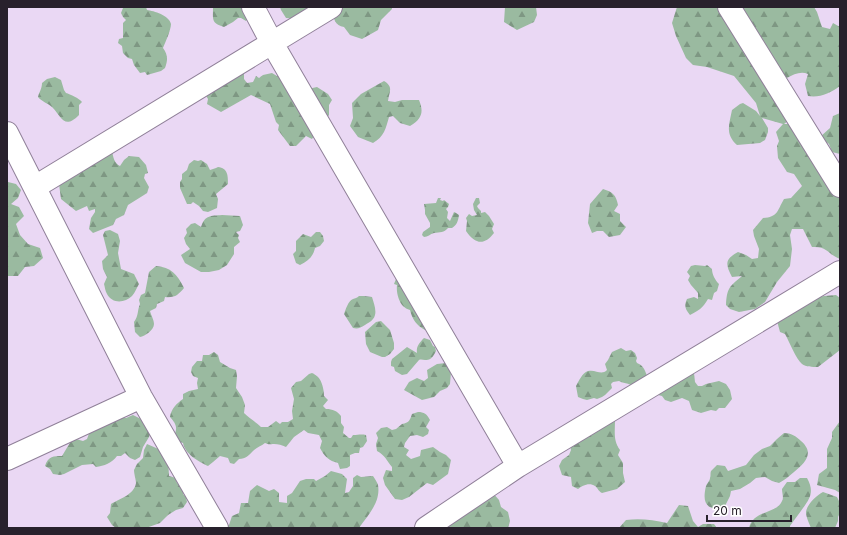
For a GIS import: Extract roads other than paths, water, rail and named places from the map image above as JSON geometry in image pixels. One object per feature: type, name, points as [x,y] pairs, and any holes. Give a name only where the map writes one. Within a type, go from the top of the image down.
[{"type":"street","points":[[253,7],[272,43],[518,466]]},
{"type":"street","points":[[35,187],[331,7]]},
{"type":"street","points":[[729,7],[840,186]]},
{"type":"street","points":[[7,133],[141,397],[217,528]]},
{"type":"street","points":[[426,528],[518,466],[840,272]]},
{"type":"street","points":[[7,459],[141,397]]}]
